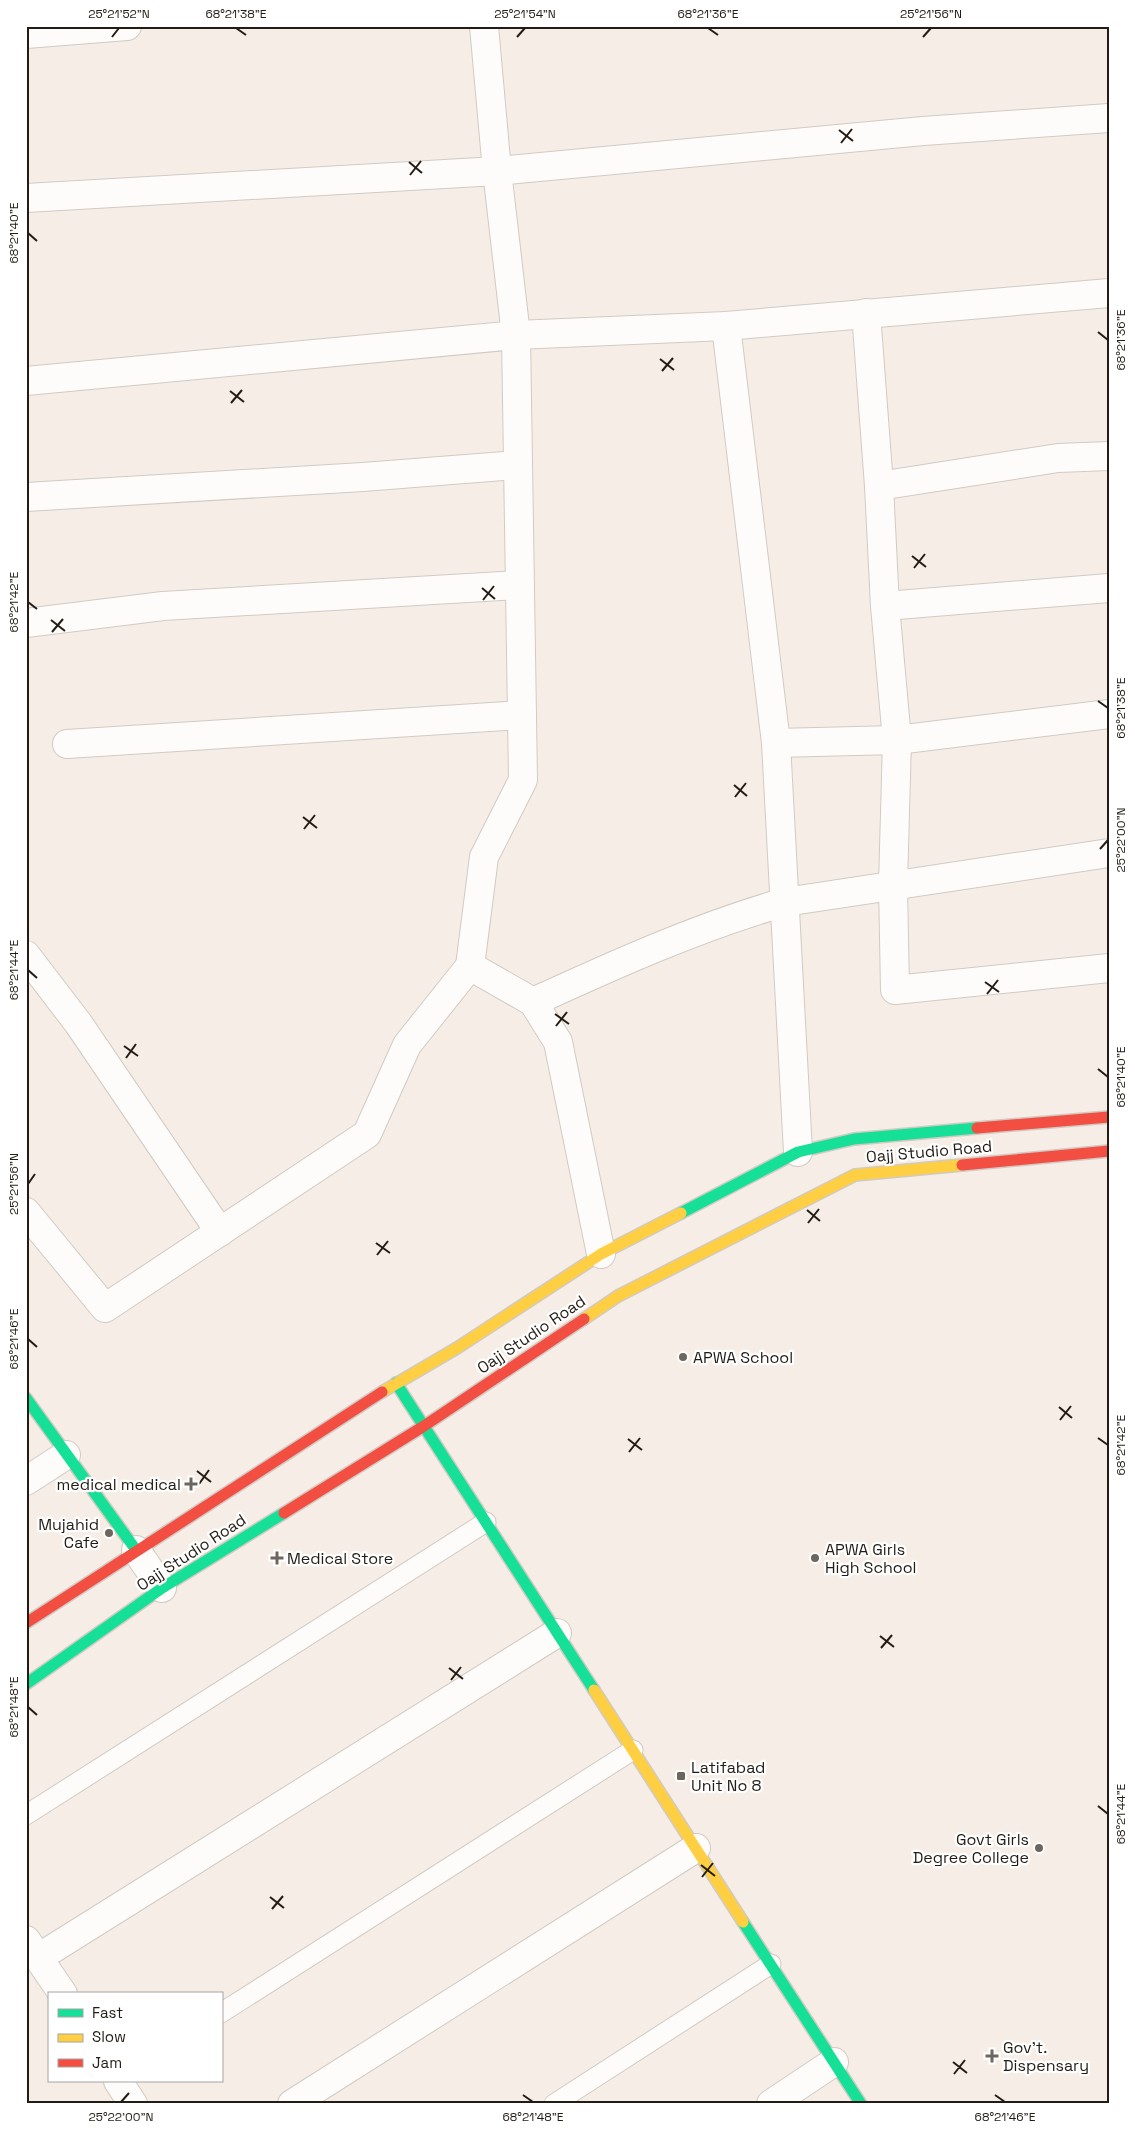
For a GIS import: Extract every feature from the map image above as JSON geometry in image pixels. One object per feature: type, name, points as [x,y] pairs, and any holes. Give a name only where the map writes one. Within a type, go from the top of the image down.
[{"type":"street","points":[[26,34],[127,26]]},
{"type":"street","points":[[26,1212],[105,1308],[366,1134],[407,1045],[470,966],[484,856],[523,780],[516,335],[497,171],[484,26]]},
{"type":"street","points":[[26,198],[497,171],[923,131],[1109,118]]},
{"type":"street","points":[[26,381],[516,335],[726,326],[1109,293]]},
{"type":"street","points":[[866,313],[880,486],[885,606],[897,740],[893,885],[894,990],[1109,968]]},
{"type":"street","points":[[726,326],[776,743],[798,1152]]},
{"type":"street","points":[[880,486],[1058,458],[1109,456]]},
{"type":"street","points":[[26,497],[363,477],[518,465]]},
{"type":"street","points":[[26,623],[163,606],[520,585]]},
{"type":"street","points":[[885,606],[1109,588]]},
{"type":"street","points":[[776,743],[897,740],[1109,714]]},
{"type":"street","points":[[68,744],[522,715]]},
{"type":"street","points":[[533,1002],[643,952],[734,917],[785,902],[1109,853]]},
{"type":"street","points":[[26,955],[78,1023],[220,1232]]},
{"type":"street","points":[[470,966],[533,1002],[558,1042],[602,1254]]},
{"type":"street","name":"Oajj Studio Road","points":[[26,1624],[136,1550],[396,1383],[457,1348],[602,1254],[798,1152],[854,1138],[1109,1117]]},
{"type":"street","name":"Oajj Studio Road","points":[[26,1684],[162,1588],[424,1426],[618,1296],[855,1175],[1109,1151]]},
{"type":"street","points":[[396,1383],[861,2104]]},
{"type":"street","points":[[26,1398],[162,1588]]},
{"type":"street","points":[[26,1480],[66,1455]]},
{"type":"street","points":[[62,1992],[32,1949],[557,1633]]},
{"type":"street","points":[[292,2104],[696,1848]]},
{"type":"street","points":[[771,2104],[834,2062]]},
{"type":"street","points":[[119,2082],[133,2104]]},
{"type":"lane","points":[[26,1815],[486,1522]]},
{"type":"lane","points":[[222,2012],[633,1750]]},
{"type":"lane","points":[[554,2104],[771,1964]]},
{"type":"traffic: fast","points":[[681,1213],[798,1152],[854,1139],[977,1128]]},
{"type":"traffic: fast","points":[[396,1383],[594,1690]]},
{"type":"traffic: fast","points":[[26,1398],[136,1550]]},
{"type":"traffic: fast","points":[[26,1684],[162,1588],[284,1513]]},
{"type":"traffic: fast","points":[[743,1922],[861,2104]]},
{"type":"traffic: slow","points":[[584,1319],[618,1296],[855,1175],[962,1165]]},
{"type":"traffic: slow","points":[[382,1392],[457,1348],[601,1254],[681,1213]]},
{"type":"traffic: slow","points":[[594,1690],[743,1922]]},
{"type":"traffic: jam","points":[[977,1128],[1109,1117]]},
{"type":"traffic: jam","points":[[962,1165],[1109,1151]]},
{"type":"traffic: jam","points":[[284,1513],[424,1426],[584,1319]]},
{"type":"traffic: jam","points":[[26,1623],[382,1392]]},
{"type":"place","name":"APWA School","points":[[683,1357]]},
{"type":"place","name":"medical medical","points":[[191,1484]]},
{"type":"place","name":"Mujahid Cafe","points":[[109,1533]]},
{"type":"place","name":"Medical Store","points":[[277,1558]]},
{"type":"place","name":"APWA Girls High School","points":[[815,1558]]},
{"type":"place","name":"Latifabad Unit No 8","points":[[681,1776]]},
{"type":"place","name":"Govt Girls Degree College","points":[[1039,1848]]},
{"type":"place","name":"Gov't. Dispensary","points":[[992,2056]]}]
